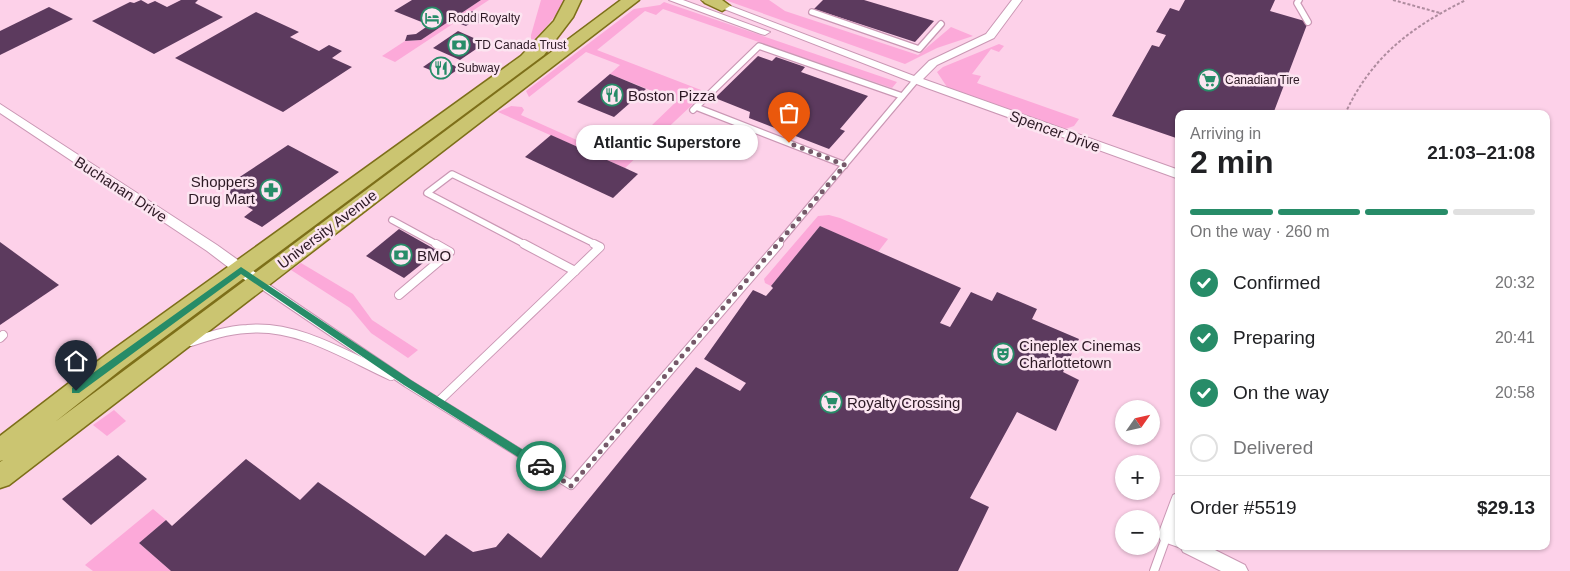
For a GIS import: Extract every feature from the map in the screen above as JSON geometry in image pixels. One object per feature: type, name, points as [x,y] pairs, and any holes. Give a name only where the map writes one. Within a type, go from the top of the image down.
[{"type":"main road","points":[[527,60],[569,13],[573,0]]},
{"type":"main road","name":"University Avenue","points":[[0,477],[86,411],[250,276],[527,60],[610,0]]},
{"type":"main road","name":"University Avenue","points":[[0,450],[108,367],[250,276],[631,0]]},
{"type":"street","points":[[674,0],[784,38],[902,75]]},
{"type":"street","points":[[706,0],[930,86]]},
{"type":"street","points":[[916,80],[933,63],[990,36],[1017,0]]},
{"type":"street","name":"Spencer Drive","points":[[930,86],[1175,174]]},
{"type":"street","name":"Buchanan Drive","points":[[0,108],[204,243],[250,276]]},
{"type":"street","points":[[1173,538],[1175,525]]},
{"type":"street","points":[[1197,550],[1239,571]]},
{"type":"lane","points":[[1299,0],[1297,3],[1308,22]]},
{"type":"lane","points":[[812,12],[919,49],[941,24]]},
{"type":"lane","points":[[845,165],[695,108],[759,46],[902,96]]},
{"type":"lane","points":[[250,276],[407,382],[571,486],[916,80]]},
{"type":"lane","points":[[439,401],[575,271],[600,247],[452,174],[427,193],[575,271]]},
{"type":"lane","points":[[392,220],[450,252],[399,295]]},
{"type":"lane","points":[[86,411],[190,343],[214,333],[250,327],[272,328],[294,333],[407,382]]},
{"type":"lane","points":[[1154,571],[1173,538]]},
{"type":"path","points":[[1393,0],[1440,13]]},
{"type":"path","points":[[1347,110],[1360,83],[1374,63],[1395,44],[1440,13],[1466,0]]},
{"type":"shaded area","points":[[481,0],[489,0],[395,62],[382,56],[405,41],[421,40]]},
{"type":"shaded area","points":[[541,0],[564,0],[561,9],[531,45],[531,35]]},
{"type":"shaded area","points":[[725,0],[769,0],[785,11],[918,55],[951,27],[973,36],[937,48],[905,64]]},
{"type":"shaded area","points":[[664,2],[897,82],[892,88],[663,9],[656,15],[645,11],[597,50],[701,90],[692,105],[625,168],[498,112],[511,106],[522,107],[524,110],[521,115],[599,150],[608,144],[625,151],[677,101],[610,74],[620,65],[586,52],[529,97],[526,91],[634,9],[660,5]]},
{"type":"shaded area","points":[[999,44],[1004,46],[999,52],[991,49],[972,74],[981,76],[977,83],[1079,119],[1074,126],[1065,129],[947,87],[937,72],[943,67]]},
{"type":"shaded area","points":[[829,215],[888,239],[878,252],[820,226],[771,286],[765,283],[764,279],[818,216]]},
{"type":"shaded area","points":[[301,263],[353,294],[372,320],[418,350],[408,358],[371,333],[350,308],[291,270]]},
{"type":"shaded area","points":[[114,410],[126,421],[107,436],[93,425]]},
{"type":"shaded area","points":[[153,509],[166,520],[139,543],[171,571],[93,571],[85,565]]},
{"type":"building","points":[[141,0],[148,4],[155,1],[167,7],[181,0],[198,0],[195,3],[223,17],[154,54],[92,21],[130,2],[134,3]]},
{"type":"building","name":"Rodd Royalty","points":[[412,0],[481,0],[421,40],[405,41],[407,35],[416,34],[429,25],[394,11]]},
{"type":"building","points":[[823,0],[864,0],[934,21],[915,42],[814,9]]},
{"type":"building","name":"Canadian Tire","points":[[1185,0],[1275,0],[1270,11],[1308,22],[1275,110],[1175,110],[1175,138],[1112,116],[1152,45],[1159,47],[1166,35],[1156,32],[1170,8],[1179,11]]},
{"type":"building","points":[[49,7],[73,19],[0,55],[0,31]]},
{"type":"building","points":[[472,11],[487,17],[477,24],[472,22],[466,26],[455,22]]},
{"type":"building","points":[[256,12],[299,32],[290,37],[319,51],[329,45],[342,51],[332,58],[352,67],[283,112],[175,58]]},
{"type":"building","name":"TD Canada Trust","points":[[458,31],[485,43],[460,60],[433,48]]},
{"type":"building","points":[[758,56],[772,61],[776,57],[805,67],[801,72],[868,96],[840,129],[845,131],[829,149],[749,118],[750,112],[715,98]]},
{"type":"building","name":"Subway","points":[[436,58],[460,68],[447,77],[423,67]]},
{"type":"building","name":"Boston Pizza","points":[[610,74],[646,89],[614,117],[577,102]]},
{"type":"building","points":[[551,135],[638,174],[613,198],[525,157]]},
{"type":"building","name":"Shoppers Drug Mart","points":[[288,145],[339,172],[262,227],[244,217],[253,210],[229,196],[229,184]]},
{"type":"building","name":"Royalty Crossing","points":[[820,226],[961,288],[940,323],[950,327],[971,292],[992,301],[997,292],[1037,309],[1032,319],[1079,339],[1063,372],[1079,380],[1056,431],[1017,412],[970,498],[989,507],[958,571],[171,571],[139,543],[166,520],[172,526],[246,459],[300,500],[318,482],[425,556],[446,534],[473,552],[496,547],[508,533],[541,558],[696,367],[740,391],[746,383],[704,359],[753,290],[766,296],[773,288],[771,286]]},
{"type":"building","points":[[399,229],[438,251],[404,278],[366,256]]},
{"type":"building","points":[[0,242],[59,285],[0,325]]},
{"type":"building","points":[[118,455],[147,479],[91,525],[62,499]]},
{"type":"way so far","points":[[541,466],[571,486],[845,165],[789,143]]},
{"type":"place","name":"Rodd Royalty","points":[[432,18]]},
{"type":"place","name":"TD Canada Trust","points":[[459,45]]},
{"type":"place","name":"Subway","points":[[441,68]]},
{"type":"place","name":"Canadian Tire","points":[[1209,80]]},
{"type":"place","name":"Boston Pizza","points":[[612,95]]},
{"type":"place","name":"Atlantic Superstore","points":[[789,143]]},
{"type":"place","name":"Shoppers Drug Mart","points":[[271,190]]},
{"type":"place","name":"BMO","points":[[401,255]]},
{"type":"place","name":"Cineplex Cinemas Charlottetown","points":[[1003,354]]},
{"type":"place","name":"Royalty Crossing","points":[[831,402]]},
{"type":"route","points":[[76,391],[241,270],[407,382],[541,466]]}]
